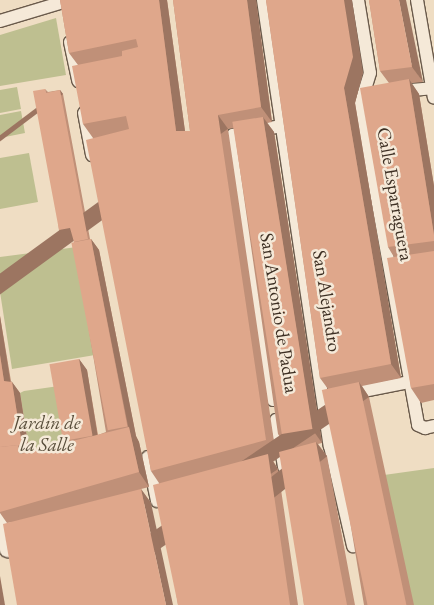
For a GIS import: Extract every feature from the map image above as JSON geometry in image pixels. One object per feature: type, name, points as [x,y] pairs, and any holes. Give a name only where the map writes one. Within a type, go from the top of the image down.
[{"type":"street","name":"San Alejandro","points":[[263,0],[330,446],[355,558]]},
{"type":"street","name":"Calle Esparraguera","points":[[358,0],[373,94],[360,105],[394,268],[418,426],[425,428],[434,426]]},
{"type":"street","points":[[373,94],[433,93],[417,0]]},
{"type":"street","points":[[0,21],[66,5]]},
{"type":"street","points":[[68,29],[81,72],[81,96],[95,147],[94,167]]},
{"type":"street","name":"San Antonio de Padua","points":[[281,126],[233,135],[278,462],[286,480]]},
{"type":"street","points":[[323,399],[410,382]]},
{"type":"street","points":[[146,446],[160,513]]},
{"type":"street","points":[[314,450],[330,446]]},
{"type":"street","points":[[278,462],[298,456]]},
{"type":"street","points":[[0,500],[12,569]]},
{"type":"green space","points":[[56,18],[66,75],[0,86],[0,35]]},
{"type":"green space","points":[[17,87],[21,109],[0,113],[0,90]]},
{"type":"green space","points":[[21,111],[25,133],[0,138],[0,115]]},
{"type":"green space","points":[[29,153],[38,202],[0,209],[0,158]]},
{"type":"green space","points":[[77,247],[95,355],[12,369],[0,292],[0,257]]},
{"type":"green space","name":"Jardín de la Salle","points":[[59,386],[71,455],[30,457],[20,393]]},
{"type":"green space","points":[[434,468],[434,605],[413,605],[384,475]]},
{"type":"building","points":[[60,0],[159,0],[176,131],[190,131],[173,0],[247,0],[261,107],[218,115],[266,440],[151,471],[86,140],[129,129],[126,116],[83,124],[72,66],[122,56],[122,51],[138,47],[136,39],[69,53]]},
{"type":"building","points":[[266,0],[344,0],[353,57],[344,88],[391,364],[320,378]]},
{"type":"building","points":[[369,0],[399,0],[412,67],[380,71]]},
{"type":"building","points":[[409,79],[434,241],[388,247],[360,88]]},
{"type":"building","points":[[45,89],[46,93],[60,90],[88,239],[74,242],[70,228],[59,230],[33,91]]},
{"type":"building","points":[[263,117],[312,429],[282,434],[232,122]]},
{"type":"building","points":[[91,239],[127,426],[108,430],[71,243]]},
{"type":"building","points":[[434,251],[434,384],[411,388],[387,258]]},
{"type":"building","points":[[0,355],[4,381],[12,382],[22,445],[19,446],[0,447]]},
{"type":"building","points":[[79,359],[93,436],[63,441],[49,364]]},
{"type":"building","points":[[359,382],[406,605],[368,605],[322,390]]},
{"type":"building","points":[[129,427],[139,472],[0,512],[0,447],[18,445],[20,454]]},
{"type":"building","points":[[316,442],[347,605],[304,605],[279,452]]},
{"type":"building","points":[[268,454],[290,605],[178,605],[153,485]]},
{"type":"building","points":[[141,489],[166,605],[17,605],[3,524]]}]
